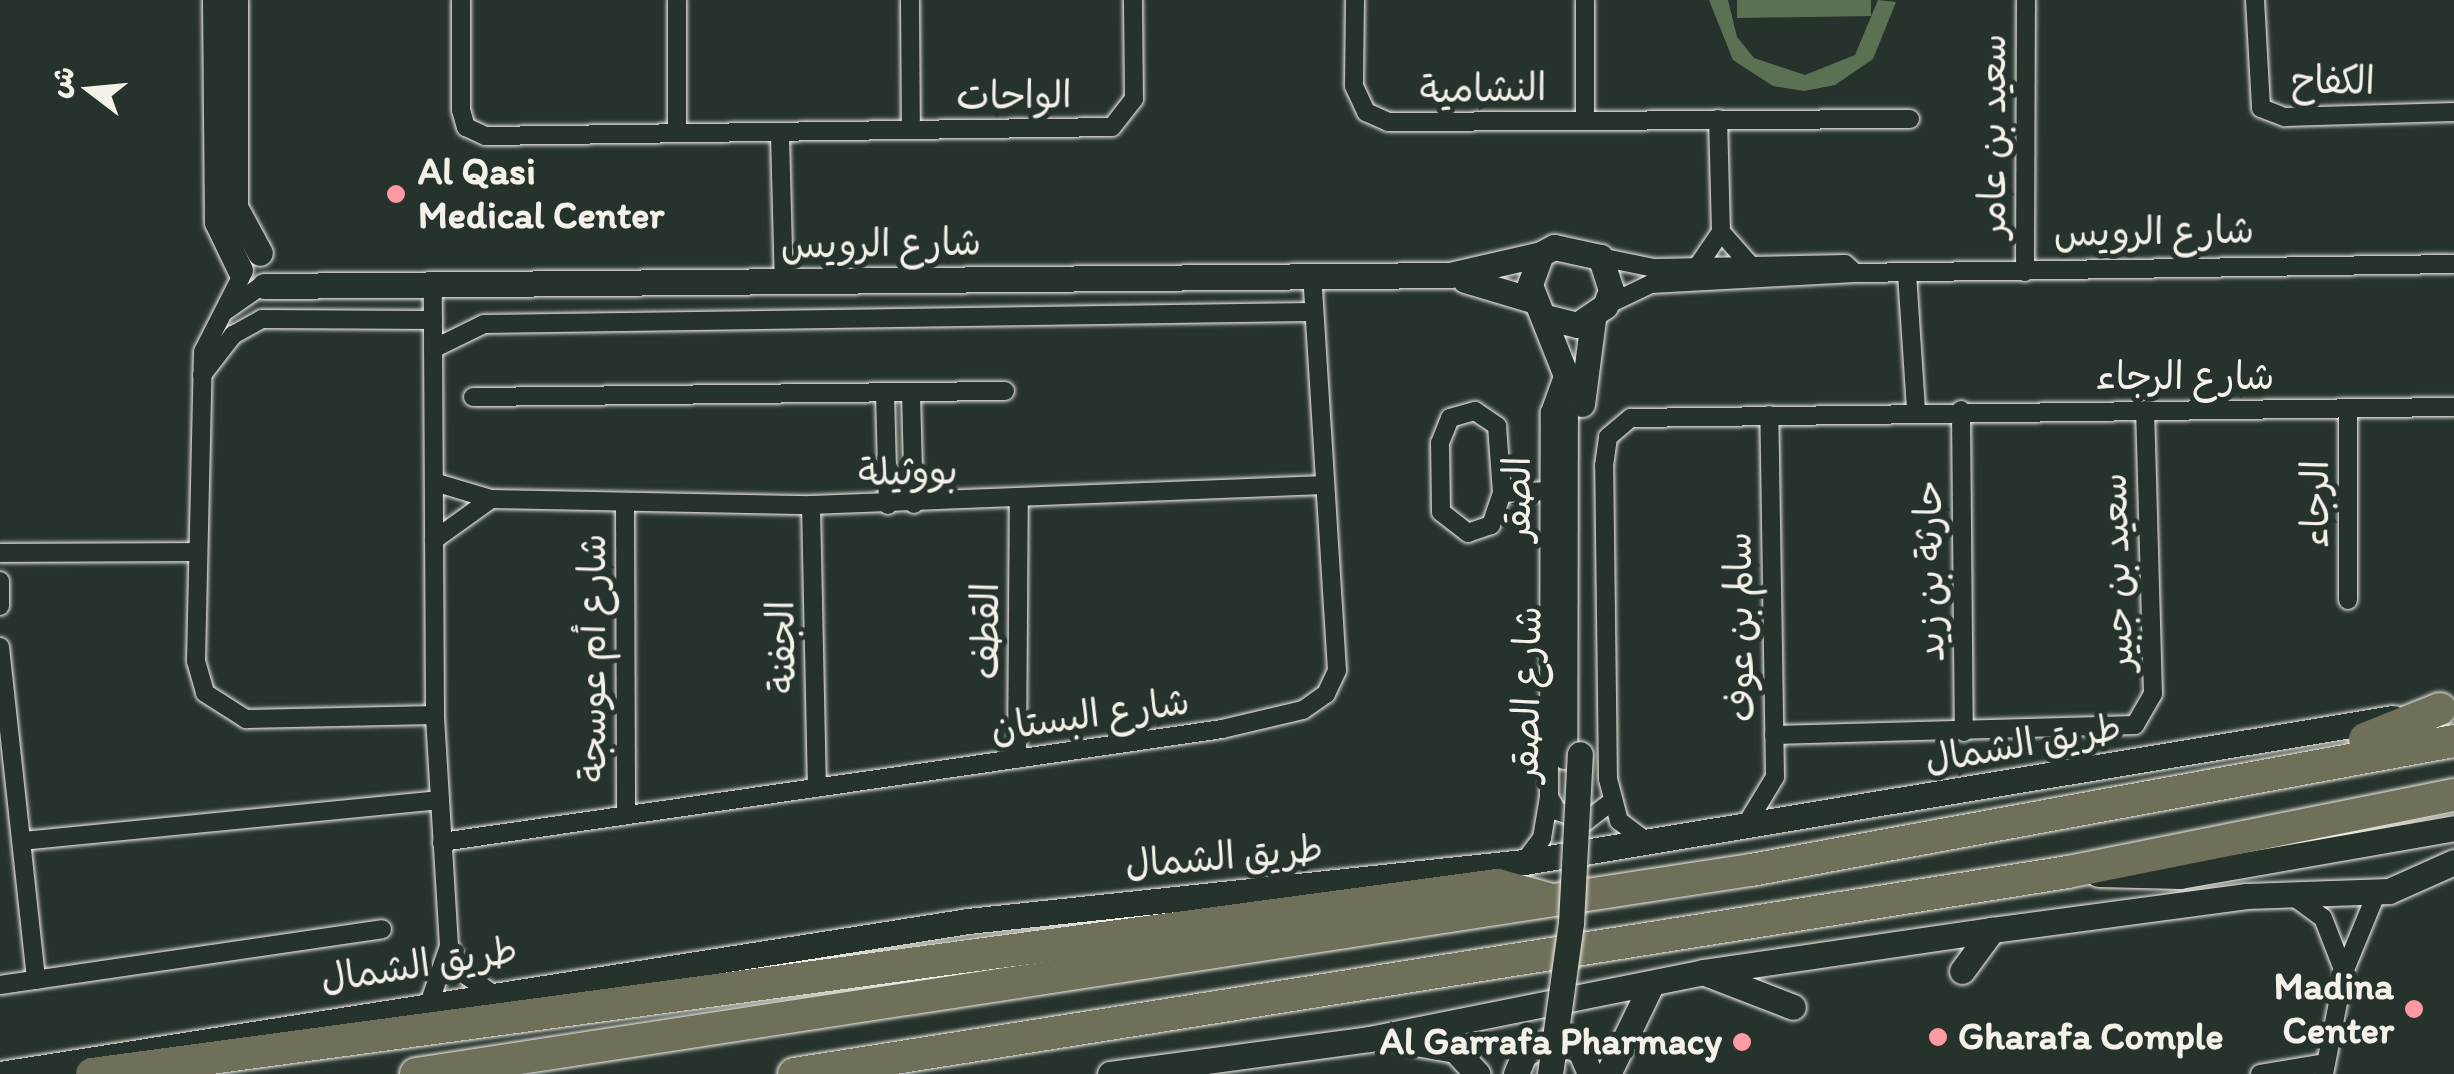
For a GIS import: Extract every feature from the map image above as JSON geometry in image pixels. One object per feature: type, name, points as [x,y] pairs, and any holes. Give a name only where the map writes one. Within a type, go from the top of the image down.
[{"type":"highway","points":[[2080,810],[2143,786],[2386,734],[2447,708]]},
{"type":"highway","name":"طريق الشمال","points":[[416,1074],[1552,900],[2080,810],[2454,741]]},
{"type":"highway","points":[[794,1074],[883,1068],[2068,872],[2454,795]]},
{"type":"highway","points":[[92,1074],[1513,883],[1552,900]]},
{"type":"main road","points":[[215,0],[217,222],[256,274]]},
{"type":"main road","points":[[235,0],[236,207],[256,274]]},
{"type":"main road","points":[[1571,244],[1600,257],[1611,290],[1599,313],[1539,308],[1541,254],[1571,244]]},
{"type":"main road","name":"شارع الرويس","points":[[256,274],[313,288],[1450,276],[1541,254]]},
{"type":"main road","name":"شارع الرويس","points":[[1450,276],[1539,308]]},
{"type":"main road","name":"شارع الصقر","points":[[1536,1074],[1557,924],[1572,755],[1565,373],[1539,308]]},
{"type":"main road","name":"شارع الصقر","points":[[1550,1074],[1571,923],[1583,374],[1599,313]]},
{"type":"main road","name":"طريق الشمال","points":[[0,1074],[430,1001],[840,944],[968,921],[1524,862],[2447,708]]},
{"type":"main road","points":[[2068,872],[2136,876],[2454,828]]},
{"type":"main road","points":[[1110,1074],[1369,1039],[1704,972],[1992,930],[2247,896],[2377,892],[2454,862]]},
{"type":"main road","points":[[2136,876],[2178,892],[2247,896]]},
{"type":"main road","points":[[1962,971],[1992,930]]},
{"type":"main road","points":[[840,944],[994,936],[1030,948]]},
{"type":"main road","points":[[1704,972],[1793,1007]]},
{"type":"main road","points":[[1608,1074],[1652,983]]},
{"type":"main road","points":[[1369,1039],[1433,1042],[1477,1074]]},
{"type":"main road","points":[[1516,1074],[1524,1054],[1552,1040],[1580,1050],[1590,1074]]},
{"type":"street","name":"الواحات","points":[[461,0],[466,127],[484,136],[780,135],[1112,127],[1134,99],[1133,0]]},
{"type":"street","points":[[677,133],[678,0]]},
{"type":"street","points":[[910,0],[911,130]]},
{"type":"street","name":"النشامية","points":[[1355,0],[1354,86],[1366,112],[1388,122],[1910,119]]},
{"type":"street","points":[[1585,0],[1585,120]]},
{"type":"street","name":"سعيد بن عامر","points":[[2024,272],[2026,0]]},
{"type":"street","name":"الكفاح","points":[[2255,0],[2261,108],[2285,117],[2454,112]]},
{"type":"street","points":[[1697,266],[1721,232],[1718,119]]},
{"type":"street","points":[[780,135],[784,283]]},
{"type":"street","points":[[1721,232],[1751,266]]},
{"type":"street","points":[[1600,257],[1697,266],[1845,264],[1855,273]]},
{"type":"street","name":"شارع الرويس","points":[[1855,273],[2454,264]]},
{"type":"street","points":[[1599,313],[1651,284],[1855,273]]},
{"type":"street","points":[[256,274],[220,315],[202,376],[196,661],[216,705],[246,719],[435,715]]},
{"type":"street","points":[[1907,274],[1916,410]]},
{"type":"street","name":"شارع البستان","points":[[442,842],[1222,729],[1303,710],[1326,694],[1337,670],[1312,277]]},
{"type":"street","points":[[430,1001],[449,946],[435,715],[433,287]]},
{"type":"street","points":[[434,349],[484,324],[1314,312]]},
{"type":"street","points":[[202,376],[233,335],[262,318],[433,320]]},
{"type":"street","name":"الصقر","points":[[1524,862],[1542,838],[1549,797],[1550,412],[1565,373]]},
{"type":"street","points":[[474,397],[1004,392]]},
{"type":"street","points":[[885,393],[888,505]]},
{"type":"street","points":[[911,393],[914,504]]},
{"type":"street","name":"الرجاء","points":[[2348,408],[2348,600]]},
{"type":"street","name":"شارع الرجاء","points":[[1610,802],[1608,438],[1631,418],[1916,410],[2454,408]]},
{"type":"street","name":"حارثة بن زيد","points":[[1961,410],[1964,732]]},
{"type":"street","name":"سعيد بن جبير","points":[[1774,744],[1964,732],[2124,730],[2144,717],[2153,694],[2146,410]]},
{"type":"street","points":[[1461,412],[1497,426],[1502,493],[1498,515],[1480,531],[1456,530],[1440,512],[1442,430],[1461,412]]},
{"type":"street","name":"سالم بن عوف","points":[[1744,828],[1762,809],[1774,744],[1769,415]]},
{"type":"street","name":"بووثيلة","points":[[434,482],[491,498],[811,505],[1019,504],[1325,484]]},
{"type":"street","points":[[1502,493],[1550,491]]},
{"type":"street","points":[[434,540],[491,498]]},
{"type":"street","name":"شارع أم عوسجة","points":[[626,502],[626,814]]},
{"type":"street","name":"القطف","points":[[1017,758],[1019,504]]},
{"type":"street","name":"الجفنة","points":[[811,505],[817,787]]},
{"type":"street","points":[[0,553],[198,552]]},
{"type":"street","points":[[0,582],[0,606]]},
{"type":"street","points":[[0,647],[5,740],[22,841],[36,980]]},
{"type":"street","points":[[1549,797],[1570,820],[1586,821],[1610,802],[1647,842]]},
{"type":"street","points":[[22,841],[439,800]]},
{"type":"street","points":[[2260,1074],[2325,1069],[2344,972],[2377,892]]},
{"type":"street","points":[[2290,894],[2323,918],[2344,972]]},
{"type":"street","points":[[0,985],[382,928]]},
{"type":"street","points":[[449,946],[466,976],[491,993]]},
{"type":"green space","points":[[1709,0],[1728,0],[1737,37],[1754,58],[1805,75],[1855,55],[1878,0],[1896,2],[1873,59],[1835,85],[1804,91],[1773,86],[1733,60]]},
{"type":"green space","points":[[1737,0],[1871,0],[1871,16],[1737,18]]},
{"type":"place","name":"Al Qasi Medical Center","points":[[396,194]]},
{"type":"place","name":"Madina Center","points":[[2414,1009]]},
{"type":"place","name":"Gharafa Comple","points":[[1938,1037]]},
{"type":"place","name":"Al Garrafa Pharmacy","points":[[1742,1042]]}]
